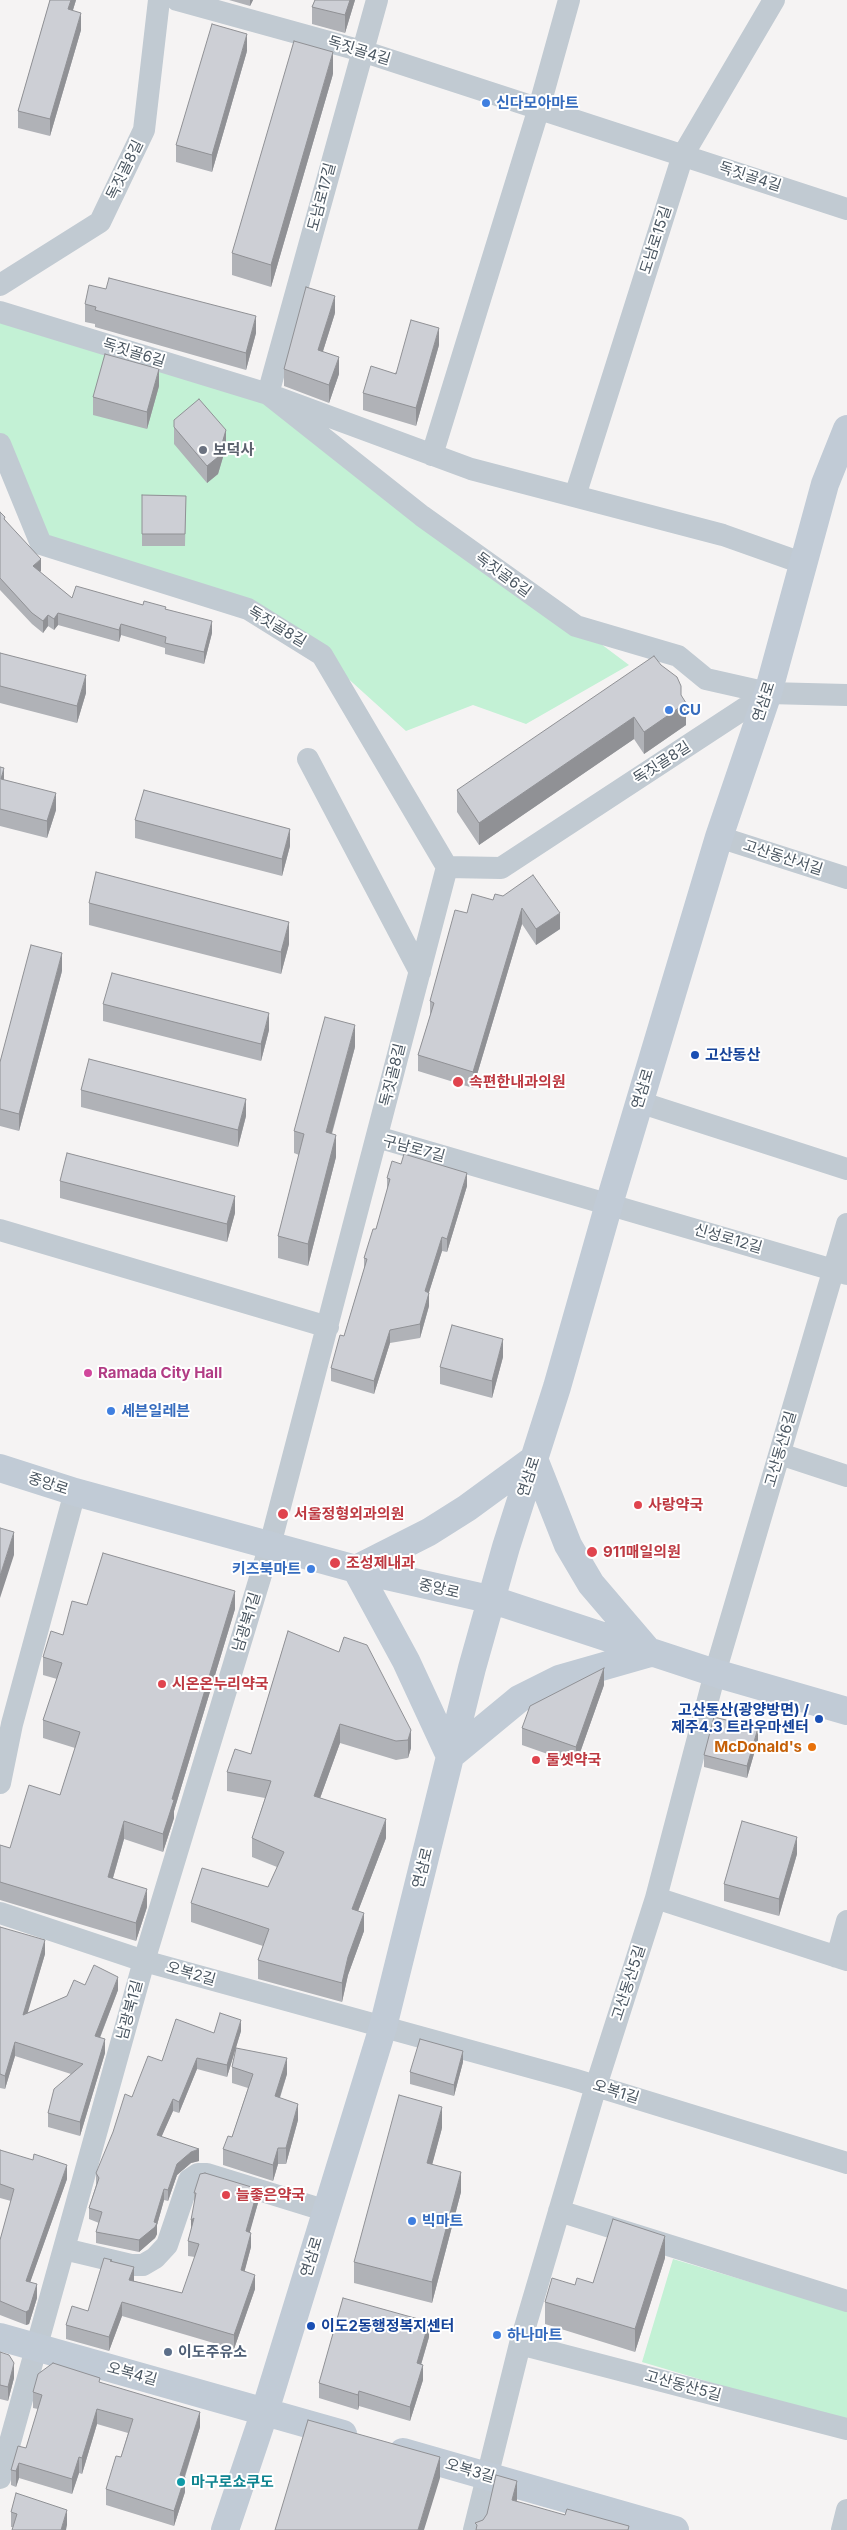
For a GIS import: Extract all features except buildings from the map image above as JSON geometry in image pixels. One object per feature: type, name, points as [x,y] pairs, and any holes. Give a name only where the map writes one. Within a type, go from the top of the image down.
[{"type":"main road","name":"연삼로","points":[[225,2530],[265,2411],[383,2027],[472,1668],[506,1547],[558,1387],[609,1204],[719,837],[768,693],[825,484],[847,429]]},
{"type":"main road","points":[[534,1459],[568,1545],[591,1584],[650,1653],[559,1679],[519,1699],[450,1756],[406,1661],[356,1569],[429,1532],[467,1508],[534,1459]]},
{"type":"main road","name":"중앙로","points":[[0,1468],[75,1492],[356,1569],[492,1600],[650,1653],[847,1710]]},
{"type":"main road","name":"오복4길","points":[[0,2337],[265,2411]]},
{"type":"main road","name":"오복3길","points":[[265,2411],[675,2530]]},
{"type":"street","name":"독짓골8길","points":[[0,285],[100,222],[144,130],[159,0]]},
{"type":"street","name":"독짓골4길","points":[[177,0],[362,51],[847,209]]},
{"type":"street","name":"도남로17길","points":[[268,394],[377,0]]},
{"type":"street","points":[[432,455],[539,108],[569,0]]},
{"type":"street","name":"도남로15길","points":[[574,496],[683,155],[774,0]]},
{"type":"street","name":"독짓골6길","points":[[0,312],[268,394],[471,469],[723,535],[802,563]]},
{"type":"street","name":"독짓골6길","points":[[268,394],[422,516],[576,626],[678,656],[706,679],[768,693],[847,694]]},
{"type":"street","name":"독짓골8길","points":[[0,444],[41,544],[248,609],[322,654],[447,867],[377,1137]]},
{"type":"street","name":"독짓골8길","points":[[447,867],[501,868],[768,693]]},
{"type":"street","points":[[308,759],[420,972]]},
{"type":"street","name":"고산동산서길","points":[[719,837],[847,878]]},
{"type":"street","points":[[639,1102],[847,1169]]},
{"type":"street","name":"구남로7길","points":[[270,1544],[377,1137],[609,1204]]},
{"type":"street","name":"신성로12길","points":[[609,1204],[840,1272]]},
{"type":"street","name":"고산동산6길","points":[[715,1673],[780,1454],[840,1272],[847,1224]]},
{"type":"street","points":[[0,1230],[328,1328]]},
{"type":"street","points":[[780,1454],[847,1476]]},
{"type":"street","points":[[0,1783],[12,1724],[75,1492]]},
{"type":"street","name":"남광북1길","points":[[0,2478],[144,1961],[270,1544]]},
{"type":"street","name":"고산동산5길","points":[[474,2530],[520,2344],[596,2086],[656,1898],[715,1673]]},
{"type":"street","points":[[656,1898],[842,1958],[847,1921]]},
{"type":"street","name":"오복2길","points":[[0,1913],[144,1961],[383,2027]]},
{"type":"street","name":"오복1길","points":[[383,2027],[596,2086],[847,2163]]},
{"type":"street","points":[[64,2249],[131,2265],[143,2265],[155,2258],[167,2245],[189,2180],[198,2174],[207,2174],[327,2211]]},
{"type":"street","points":[[559,2211],[847,2301]]},
{"type":"street","name":"고산동산5길","points":[[520,2344],[847,2429]]},
{"type":"street","points":[[842,2530],[847,2510]]},
{"type":"green space","points":[[0,312],[268,394],[629,665],[526,724],[473,705],[406,731],[322,655],[248,609],[41,544],[0,444]]},
{"type":"green space","points":[[673,2259],[847,2311],[847,2423],[642,2362]]},
{"type":"place","name":"신다모아마트","points":[[486,103]]},
{"type":"place","name":"보덕사","points":[[203,450]]},
{"type":"place","name":"CU","points":[[669,710]]},
{"type":"place","name":"고산동산","points":[[695,1055]]},
{"type":"place","name":"속편한내과의원","points":[[458,1082]]},
{"type":"place","name":"Ramada City Hall","points":[[88,1373]]},
{"type":"place","name":"세븐일레븐","points":[[111,1411]]},
{"type":"place","name":"사랑약국","points":[[638,1505]]},
{"type":"place","name":"서울정형외과의원","points":[[283,1514]]},
{"type":"place","name":"911매일의원","points":[[592,1552]]},
{"type":"place","name":"조성제내과","points":[[335,1563]]},
{"type":"place","name":"키즈북마트","points":[[311,1569]]},
{"type":"place","name":"시온온누리약국","points":[[162,1684]]},
{"type":"place","name":"고산동산(광양방면) / 제주4.3 트라우마센터","points":[[819,1719]]},
{"type":"place","name":"McDonald's","points":[[812,1747]]},
{"type":"place","name":"둘셋약국","points":[[536,1760]]},
{"type":"place","name":"늘좋은약국","points":[[226,2195]]},
{"type":"place","name":"빅마트","points":[[412,2221]]},
{"type":"place","name":"이도2동행정복지센터","points":[[311,2326]]},
{"type":"place","name":"하나마트","points":[[497,2335]]},
{"type":"place","name":"이도주유소","points":[[168,2352]]},
{"type":"place","name":"마구로쇼쿠도","points":[[181,2482]]}]
